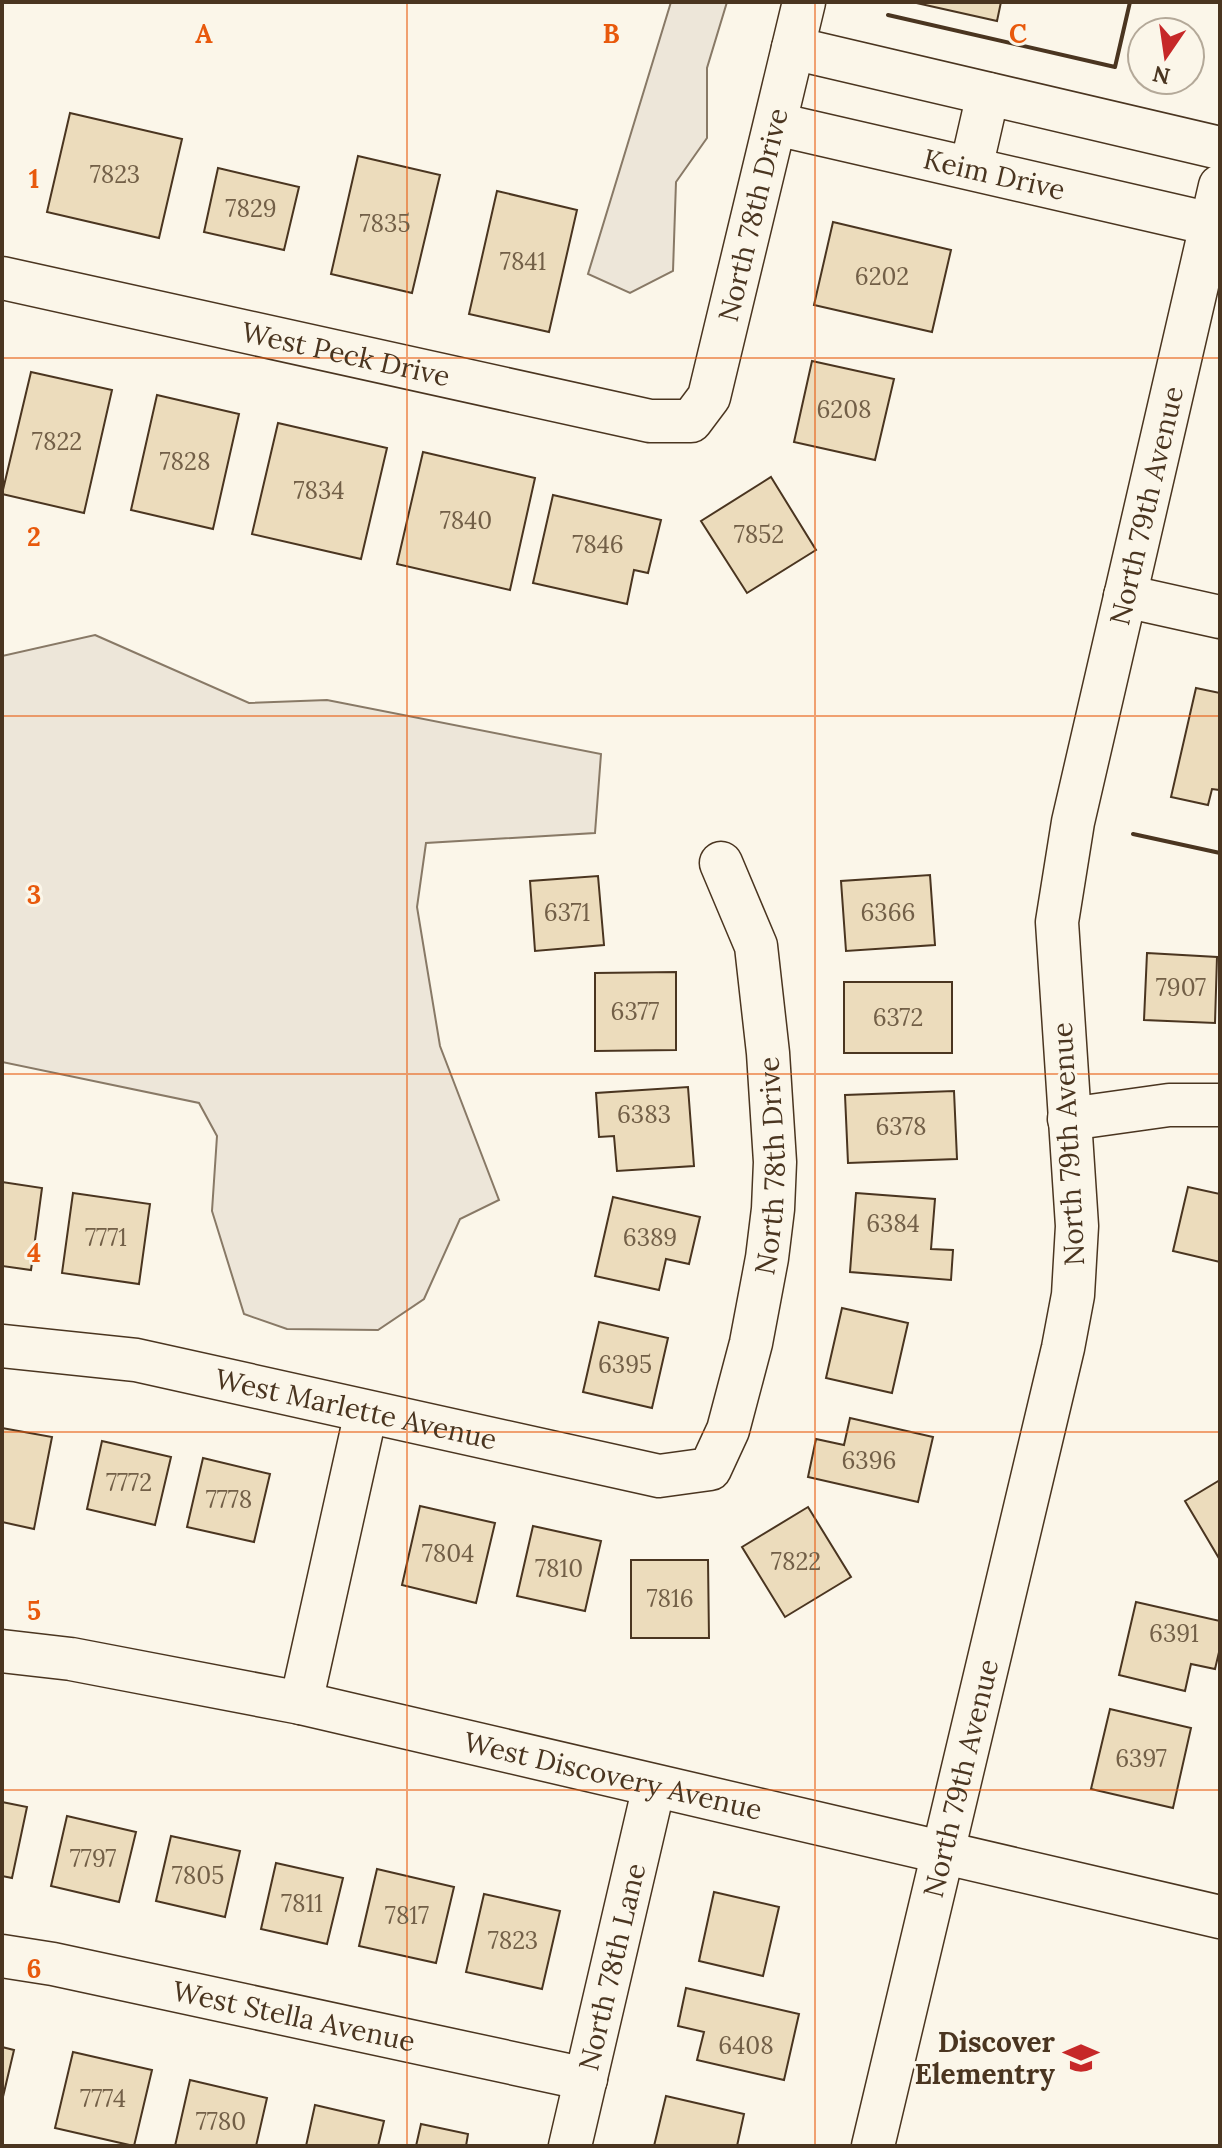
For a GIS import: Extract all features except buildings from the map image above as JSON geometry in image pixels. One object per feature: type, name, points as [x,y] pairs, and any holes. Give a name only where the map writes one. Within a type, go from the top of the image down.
[{"type":"street","name":"North 78th Drive","points":[[691,421],[709,397],[804,2]]},
{"type":"street","points":[[793,48],[1220,148]]},
{"type":"street","points":[[971,168],[988,94]]},
{"type":"street","name":"Keim Drive","points":[[776,124],[971,168],[1216,205]]},
{"type":"street","name":"North 79th Avenue","points":[[873,2146],[1060,1363],[1073,1295],[1077,1226],[1057,922],[1073,822],[1216,205]]},
{"type":"street","name":"West Peck Drive","points":[[2,278],[650,421],[691,421]]},
{"type":"street","points":[[1125,596],[1220,617]]},
{"type":"street","name":"North 78th Drive","points":[[710,1469],[728,1430],[751,1343],[767,1258],[775,1162],[768,1053],[756,946],[721,863]]},
{"type":"street","points":[[1069,1119],[1169,1105],[1220,1105]]},
{"type":"street","name":"West Marlette Avenue","points":[[2,1346],[136,1360],[659,1476],[710,1469]]},
{"type":"street","points":[[301,1703],[366,1412]]},
{"type":"street","name":"West Discovery Avenue","points":[[2,1651],[71,1659],[301,1703],[1220,1917]]},
{"type":"street","name":"North 78th Lane","points":[[570,2146],[654,1786]]},
{"type":"street","name":"West Stella Avenue","points":[[2,1956],[53,1964],[586,2079]]},
{"type":"shaded area","points":[[671,2],[727,2],[707,68],[707,138],[676,182],[673,271],[630,293],[588,274]]},
{"type":"shaded area","points":[[95,635],[249,703],[327,700],[601,754],[595,833],[426,843],[417,907],[440,1046],[499,1200],[460,1219],[424,1299],[378,1330],[287,1329],[244,1314],[212,1211],[217,1136],[199,1103],[2,1062],[2,656]]},
{"type":"wall","points":[[888,15],[1115,67],[1130,2]]},
{"type":"wall","points":[[1133,834],[1220,853]]},
{"type":"place","name":"Discover Elementry","points":[[1081,2058]]}]
